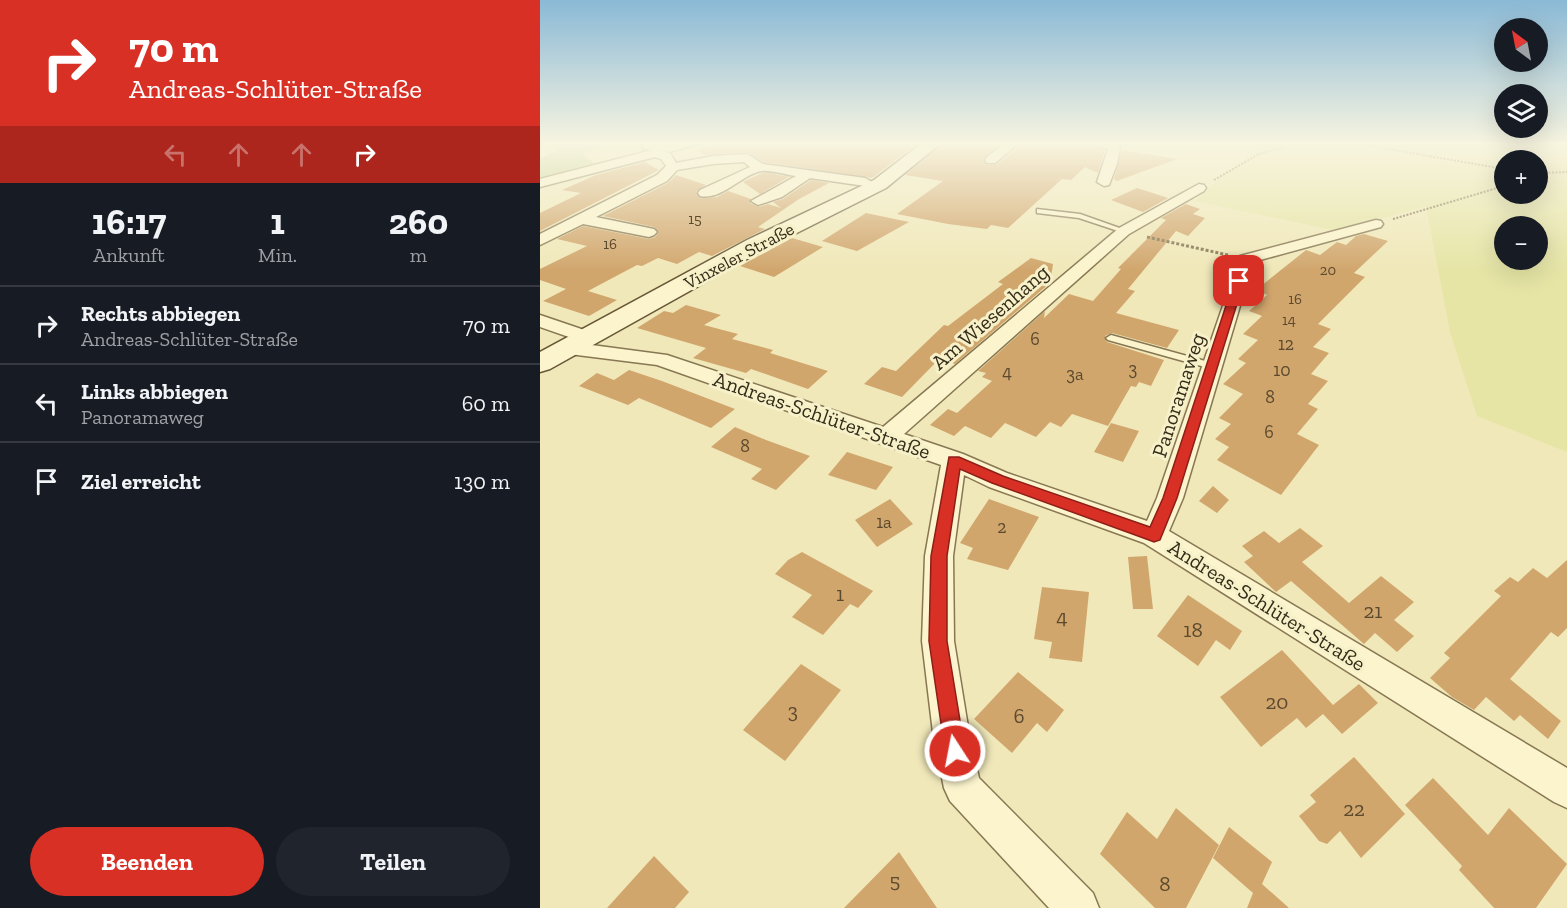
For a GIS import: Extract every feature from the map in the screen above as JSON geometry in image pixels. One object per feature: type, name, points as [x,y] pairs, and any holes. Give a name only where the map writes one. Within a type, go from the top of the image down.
[{"type":"main road","name":"Vinxeler Straße","points":[[540,363],[755,245],[877,185]]},
{"type":"street","points":[[540,240],[647,185]]},
{"type":"street","points":[[705,193],[725,185]]},
{"type":"street","points":[[758,201],[777,194],[790,185]]},
{"type":"street","name":"Am Wiesenhang","points":[[886,437],[1124,231],[1199,188]]},
{"type":"street","points":[[581,219],[649,232]]},
{"type":"street","points":[[1246,259],[1376,224]]},
{"type":"street","name":"Panoramaweg","points":[[1154,535],[1170,498],[1246,259]]},
{"type":"street","name":"Andreas-Schlüter-Straße","points":[[540,321],[579,343],[660,359],[954,460],[998,480],[1154,535],[1567,789]]},
{"type":"street","points":[[954,460],[939,556],[938,641],[951,733],[963,788],[1077,908]]},
{"type":"lane","points":[[1040,211],[1080,216],[1124,231]]},
{"type":"lane","points":[[1111,338],[1212,366]]},
{"type":"path","points":[[1199,188],[1204,185]]},
{"type":"path","points":[[1376,224],[1494,189]]},
{"type":"path","points":[[1124,231],[1246,259]]},
{"type":"shaded area","points":[[1212,185],[1494,185],[1494,204],[1548,204],[1548,185],[1567,185],[1567,452],[1477,416],[1450,332],[1426,206],[1338,231],[1195,201]]},
{"type":"building","points":[[572,185],[629,185],[540,231],[540,213],[581,193],[562,190]]},
{"type":"building","points":[[663,185],[705,185],[696,192],[700,198],[717,197],[728,191],[751,199],[750,203],[759,207],[768,204],[781,208],[773,202],[783,199],[803,185],[825,185],[799,199],[758,227],[765,229],[712,256],[699,252],[677,264],[658,258],[642,266],[637,265],[588,291],[617,300],[589,316],[543,301],[566,289],[540,280],[540,269],[587,246],[557,239],[583,226],[649,239],[655,237],[659,232],[654,227],[603,216]]},
{"type":"building","points":[[748,185],[775,185],[760,194]]},
{"type":"building","points":[[937,185],[1055,185],[1008,228],[991,225],[987,229],[897,214]]},
{"type":"building","points":[[1137,188],[1168,198],[1143,212],[1111,200]]},
{"type":"building","points":[[1186,204],[1200,209],[1193,214],[1205,218],[1188,236],[1176,231],[1128,289],[1135,291],[1116,313],[1179,330],[1167,348],[1112,333],[1105,336],[1107,342],[1164,360],[1151,386],[1139,382],[1136,387],[1131,386],[1108,426],[1072,414],[1061,427],[1050,422],[1036,437],[1005,423],[991,438],[965,426],[954,436],[930,425],[948,409],[957,413],[992,381],[982,377],[986,373],[978,371],[1045,311],[1044,318],[1069,294],[1093,301],[1121,269],[1118,268],[1166,220],[1161,218]]},
{"type":"building","points":[[866,213],[909,222],[857,251],[822,241]]},
{"type":"building","points":[[1364,234],[1388,241],[1354,273],[1365,277],[1318,324],[1331,329],[1313,347],[1329,353],[1311,374],[1328,381],[1308,404],[1318,409],[1297,434],[1319,445],[1281,495],[1217,460],[1229,447],[1215,439],[1231,424],[1219,418],[1243,394],[1223,384],[1246,363],[1238,359],[1258,340],[1243,334],[1262,316],[1249,311],[1267,295],[1256,290],[1306,250],[1320,255],[1337,242],[1346,245],[1356,236]]},
{"type":"building","points":[[792,238],[823,247],[774,277],[740,266]]},
{"type":"building","points":[[1031,258],[1053,264],[1050,283],[955,364],[939,359],[902,397],[864,384],[882,367],[896,371],[944,325],[948,326],[1003,284],[998,282]]},
{"type":"building","points":[[686,305],[721,315],[704,325],[738,334],[732,339],[773,350],[770,353],[828,371],[808,389],[751,369],[746,373],[693,358],[706,348],[637,328],[664,311],[673,313]]},
{"type":"building","points":[[629,370],[735,409],[711,428],[639,398],[628,405],[579,386],[597,373],[614,380]]},
{"type":"building","points":[[1111,423],[1139,431],[1123,462],[1094,452]]},
{"type":"building","points":[[735,427],[810,456],[776,490],[751,479],[762,469],[711,447]]},
{"type":"building","points":[[847,452],[893,467],[876,490],[828,475]]},
{"type":"building","points":[[1213,486],[1229,500],[1217,513],[1199,501]]},
{"type":"building","points":[[890,499],[913,524],[877,547],[855,520]]},
{"type":"building","points":[[989,499],[1039,517],[1008,570],[967,559],[973,548],[960,543]]},
{"type":"building","points":[[1300,528],[1323,546],[1302,562],[1349,603],[1381,576],[1414,602],[1394,620],[1414,636],[1397,652],[1375,633],[1364,644],[1291,581],[1276,592],[1244,562],[1253,556],[1242,546],[1264,531],[1279,543]]},
{"type":"building","points":[[802,552],[873,591],[858,608],[850,604],[823,635],[792,617],[812,595],[775,574],[788,560]]},
{"type":"building","points":[[1147,556],[1153,609],[1133,609],[1128,557]]},
{"type":"building","points":[[1567,560],[1567,628],[1558,637],[1551,632],[1510,679],[1561,721],[1548,739],[1520,715],[1514,721],[1486,697],[1474,710],[1452,697],[1430,678],[1450,658],[1444,653],[1501,596],[1494,591],[1510,577],[1518,582],[1533,568],[1547,578]]},
{"type":"building","points":[[1042,587],[1089,592],[1082,662],[1049,658],[1052,642],[1034,639]]},
{"type":"building","points":[[1188,595],[1242,631],[1230,650],[1216,640],[1198,666],[1157,636]]},
{"type":"building","points":[[1282,650],[1333,705],[1359,684],[1378,703],[1342,734],[1323,714],[1306,728],[1297,718],[1261,747],[1220,697]]},
{"type":"building","points":[[801,664],[841,690],[785,761],[743,730]]},
{"type":"building","points":[[1018,672],[1064,710],[1047,732],[1037,723],[1012,753],[974,719]]},
{"type":"building","points":[[1354,757],[1405,814],[1361,858],[1340,831],[1327,844],[1319,841],[1299,816],[1316,802],[1310,795]]},
{"type":"building","points":[[1433,778],[1488,835],[1509,808],[1567,864],[1536,908],[1494,908],[1459,870],[1462,866],[1405,805]]},
{"type":"building","points":[[1176,808],[1219,845],[1186,908],[1155,908],[1100,854],[1127,812],[1157,839]]},
{"type":"building","points":[[1229,827],[1272,862],[1262,884],[1289,908],[1247,908],[1253,893],[1213,858]]},
{"type":"building","points":[[899,852],[937,908],[844,908]]},
{"type":"building","points":[[654,856],[689,892],[675,908],[607,908]]},
{"type":"route","points":[[955,751],[938,641],[939,556],[954,460],[998,480],[1154,535],[1170,498],[1239,281]]}]
